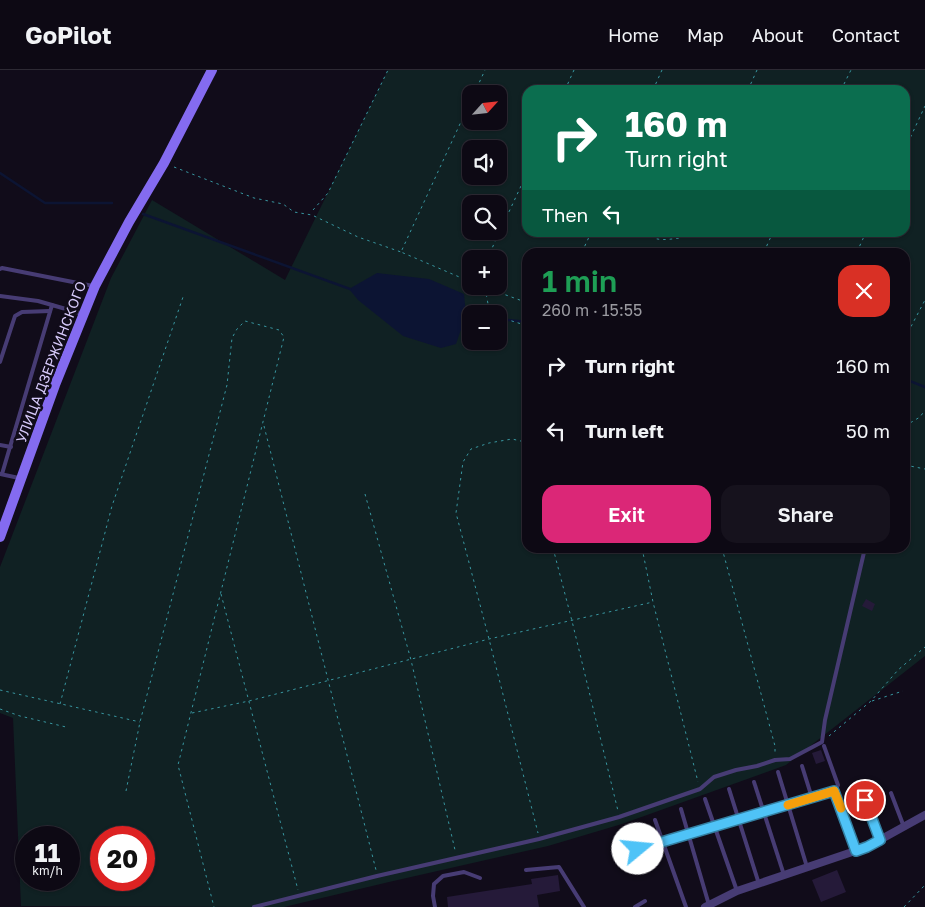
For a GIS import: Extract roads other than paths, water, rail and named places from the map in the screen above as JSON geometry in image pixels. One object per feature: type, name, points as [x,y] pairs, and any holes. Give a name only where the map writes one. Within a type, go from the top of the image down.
[{"type":"street","name":"УЛИЦА ДЗЕРЖИНСКОГО","points":[[0,536],[95,286],[129,222],[164,163],[212,70]]},
{"type":"street","points":[[707,906],[737,891],[867,847],[925,815]]},
{"type":"lane","points":[[0,269],[95,286]]},
{"type":"lane","points":[[0,296],[38,301],[83,314]]},
{"type":"lane","points":[[21,478],[1,474],[11,447],[52,305]]},
{"type":"lane","points":[[0,362],[15,316],[22,312],[50,311]]},
{"type":"lane","points":[[0,445],[11,447]]},
{"type":"lane","points":[[638,849],[834,791],[838,785],[823,744],[825,720],[864,553]]},
{"type":"lane","points":[[254,907],[377,876],[539,839],[619,816],[700,789],[714,777],[775,760],[790,759],[823,744]]},
{"type":"lane","points":[[802,766],[812,798]]},
{"type":"lane","points":[[778,772],[807,867]]},
{"type":"lane","points":[[754,782],[784,875]]},
{"type":"lane","points":[[729,789],[759,884]]},
{"type":"lane","points":[[834,791],[856,851]]},
{"type":"lane","points":[[891,794],[904,827]]},
{"type":"lane","points":[[705,799],[737,891]]},
{"type":"lane","points":[[865,800],[880,840]]},
{"type":"lane","points":[[681,809],[707,906]]},
{"type":"lane","points":[[655,820],[686,907]]},
{"type":"lane","points":[[526,870],[559,867],[584,907]]},
{"type":"lane","points":[[435,907],[433,896],[434,884],[442,876],[464,872],[480,878]]},
{"type":"lane","points":[[635,907],[645,901]]},
{"type":"water","points":[[377,273],[429,279],[462,293],[464,295],[465,305],[462,305],[462,327],[456,344],[441,348],[403,336],[358,300],[349,289]]},
{"type":"waterway","points":[[0,173],[45,203],[112,203]]},
{"type":"waterway","points":[[143,214],[350,289]]},
{"type":"waterway","points":[[507,320],[522,321]]},
{"type":"waterway","points":[[910,381],[925,387]]}]
